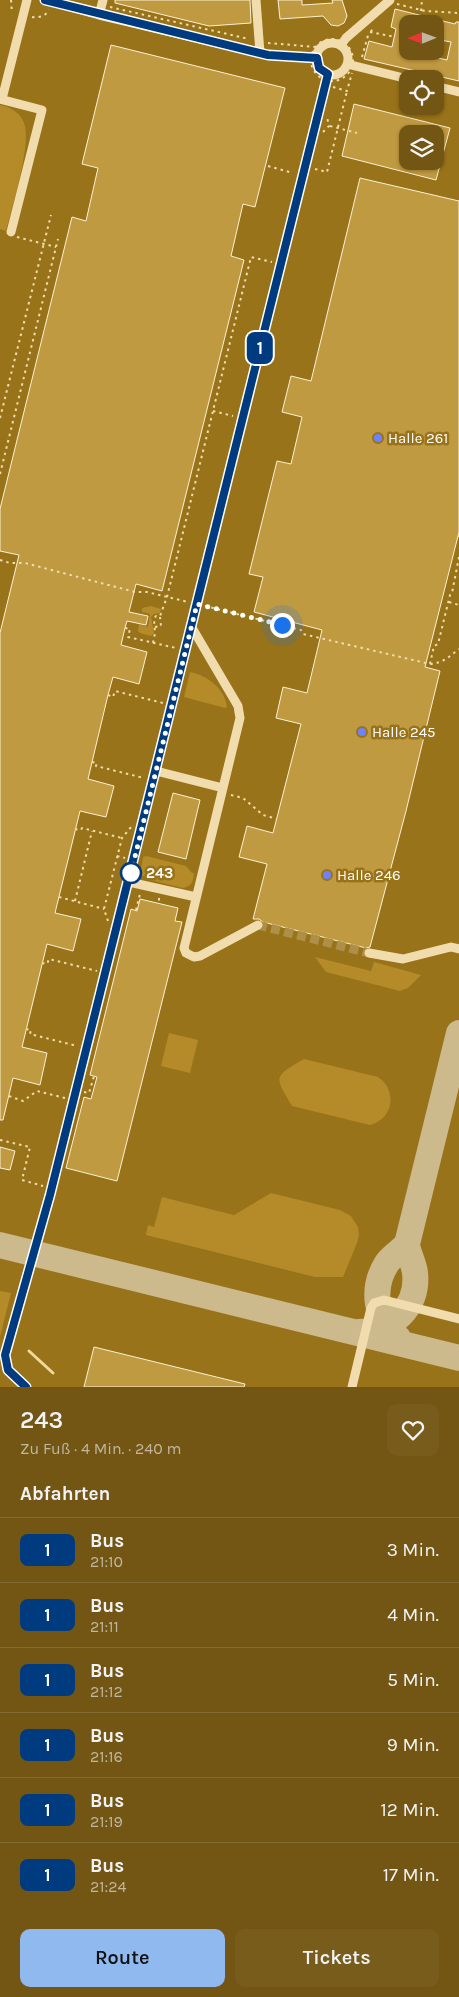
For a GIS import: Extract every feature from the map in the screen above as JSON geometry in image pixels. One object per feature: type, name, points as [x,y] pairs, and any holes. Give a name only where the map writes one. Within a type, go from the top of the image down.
[{"type":"street","points":[[10,234],[42,110],[1,99],[27,0]]},
{"type":"street","points":[[8,1370],[5,1355],[50,1195],[303,175],[325,79],[314,62],[260,53],[99,15],[45,0]]},
{"type":"street","points":[[256,0],[260,53]]},
{"type":"street","points":[[99,15],[102,2]]},
{"type":"street","points":[[341,44],[346,38],[393,2]]},
{"type":"street","points":[[314,62],[318,52],[327,44],[341,44]]},
{"type":"street","points":[[341,44],[351,65]]},
{"type":"street","points":[[351,65],[399,77]]},
{"type":"street","points":[[325,79],[339,74],[351,65]]},
{"type":"street","points":[[444,88],[459,92]]},
{"type":"street","points":[[191,626],[238,706],[239,712],[238,727],[184,948],[189,956],[200,956],[258,925]]},
{"type":"street","points":[[156,771],[223,788]]},
{"type":"street","points":[[128,882],[196,897]]},
{"type":"street","points":[[369,953],[403,959],[451,947],[459,948]]},
{"type":"street","points":[[352,1387],[371,1308],[374,1303],[384,1300],[459,1318]]},
{"type":"street","points":[[0,1364],[26,1387]]},
{"type":"path","points":[[11,0],[12,13]]},
{"type":"path","points":[[421,10],[422,0]]},
{"type":"path","points":[[102,2],[269,43],[316,46],[323,41],[341,44],[351,65],[347,91],[327,172],[314,169]]},
{"type":"path","points":[[393,2],[421,10],[459,13]]},
{"type":"path","points":[[361,60],[369,32],[374,23]]},
{"type":"path","points":[[369,32],[394,37]]},
{"type":"path","points":[[314,62],[325,79],[347,91]]},
{"type":"path","points":[[325,79],[341,79],[349,72],[351,65]]},
{"type":"path","points":[[324,125],[356,133]]},
{"type":"path","points":[[268,166],[303,175]]},
{"type":"path","points":[[0,418],[51,215]]},
{"type":"path","points":[[10,234],[56,247]]},
{"type":"path","points":[[0,474],[58,239]]},
{"type":"path","points":[[155,627],[161,626],[160,616],[167,597],[251,257],[274,262]]},
{"type":"path","points":[[212,410],[243,418]]},
{"type":"path","points":[[430,664],[434,646],[438,644],[452,593],[459,557]]},
{"type":"path","points":[[0,560],[10,563],[25,563],[135,592],[147,592],[197,604],[301,630],[303,634],[430,664],[439,664],[459,649]]},
{"type":"path","points":[[449,602],[459,605]]},
{"type":"path","points":[[153,643],[154,619],[156,616],[160,616]]},
{"type":"path","points":[[125,628],[130,629],[128,637],[176,648]]},
{"type":"path","points":[[108,695],[113,697],[115,691],[163,703]]},
{"type":"path","points":[[92,762],[97,763],[96,766],[145,779]]},
{"type":"path","points":[[109,925],[104,909],[122,838],[134,824]]},
{"type":"path","points":[[76,829],[81,830],[82,828],[122,838]]},
{"type":"path","points":[[75,901],[92,831]]},
{"type":"path","points":[[136,910],[140,894]]},
{"type":"path","points":[[59,896],[104,909]]},
{"type":"path","points":[[42,963],[47,964],[48,959],[97,971]]},
{"type":"path","points":[[26,1029],[31,1030],[30,1034],[78,1046]]},
{"type":"path","points":[[9,1096],[23,1100],[37,1091],[65,1098]]},
{"type":"path","points":[[0,1140],[30,1147],[22,1180],[43,1186]]},
{"type":"shaded area","points":[[0,105],[11,109],[20,116],[26,132],[20,176],[6,231],[0,229]]},
{"type":"shaded area","points":[[151,606],[161,609],[160,613],[154,614],[151,617],[154,633],[151,636],[138,631],[139,624],[148,627],[150,614],[142,612],[142,608]]},
{"type":"shaded area","points":[[190,672],[203,676],[214,684],[223,694],[227,707],[184,697]]},
{"type":"shaded area","points":[[146,856],[186,866],[194,873],[192,883],[183,888],[146,879],[146,877],[140,875],[143,857]]},
{"type":"shaded area","points":[[315,957],[371,971],[374,962],[421,975],[408,988],[400,991],[326,972]]},
{"type":"shaded area","points":[[169,1033],[198,1040],[190,1073],[161,1066]]},
{"type":"shaded area","points":[[304,1059],[378,1077],[388,1089],[390,1097],[388,1111],[384,1117],[370,1125],[292,1106],[282,1089],[280,1078],[287,1070]]},
{"type":"shaded area","points":[[271,1193],[340,1210],[351,1216],[358,1227],[359,1235],[343,1277],[315,1277],[146,1235],[148,1225],[154,1227],[162,1197],[234,1215]]},
{"type":"shaded area","points":[[0,1291],[11,1293],[0,1337]]},
{"type":"building","points":[[115,0],[250,0],[251,23],[209,26],[115,3]]},
{"type":"building","points":[[278,0],[302,0],[302,5],[333,3],[332,0],[342,0],[347,16],[344,23],[338,26],[331,25],[323,16],[280,19]]},
{"type":"building","points":[[395,9],[419,15],[399,15],[399,60],[447,60],[451,42],[444,41],[444,21],[455,24],[459,22],[459,81],[444,78],[444,70],[412,70],[364,59],[369,41],[392,47],[396,29],[391,27]]},
{"type":"building","points":[[111,45],[285,88],[255,207],[243,204],[231,256],[244,260],[162,591],[136,584],[129,612],[148,616],[146,625],[127,621],[125,628],[121,645],[147,652],[139,684],[113,677],[108,695],[88,779],[114,786],[106,817],[80,811],[55,913],[81,919],[73,951],[47,944],[22,1047],[47,1053],[40,1085],[13,1078],[3,1120],[0,1120],[0,633],[19,555],[0,551],[0,509],[72,217],[86,221],[98,168],[82,164]]},
{"type":"building","points":[[354,104],[438,125],[399,125],[399,170],[439,170],[436,180],[342,156]]},
{"type":"building","points":[[444,126],[450,128],[444,150]]},
{"type":"building","points":[[360,178],[459,201],[459,532],[425,667],[440,671],[370,947],[366,948],[253,919],[267,864],[239,857],[247,826],[273,833],[301,724],[276,718],[283,687],[307,693],[322,630],[254,612],[263,577],[249,574],[277,461],[291,464],[302,417],[282,412],[291,376],[311,381]]},
{"type":"building","points":[[173,793],[200,800],[186,859],[158,852]]},
{"type":"building","points":[[140,899],[178,908],[175,921],[182,922],[117,1181],[66,1168],[84,1097],[91,1099],[97,1077],[90,1075],[131,909],[137,911]]},
{"type":"building","points":[[0,1147],[15,1151],[10,1170],[0,1168]]},
{"type":"building","points":[[94,1347],[245,1384],[244,1387],[84,1387]]},
{"type":"waterway","points":[[29,1351],[53,1373]]},
{"type":"taxiway","points":[[358,1332],[381,1328],[392,1322],[407,1307],[412,1297],[415,1273],[407,1244],[459,1033]]},
{"type":"taxiway","points":[[398,1338],[384,1322],[380,1313],[377,1293],[382,1273],[387,1263],[407,1244]]},
{"type":"taxiway","points":[[0,1245],[459,1358]]},
{"type":"tunnel","points":[[258,925],[369,953]]},
{"type":"bus line","name":"1","points":[[26,1387],[8,1370],[5,1355],[50,1195],[328,74],[319,68],[317,58],[268,55],[99,15],[45,0]]},
{"type":"place","name":"Halle 261","points":[[378,438]]},
{"type":"place","name":"Halle 245","points":[[362,732]]},
{"type":"place","name":"243","points":[[131,873]]},
{"type":"place","name":"Halle 246","points":[[327,875]]},
{"type":"route","points":[[131,873],[197,604],[282,625]]}]
